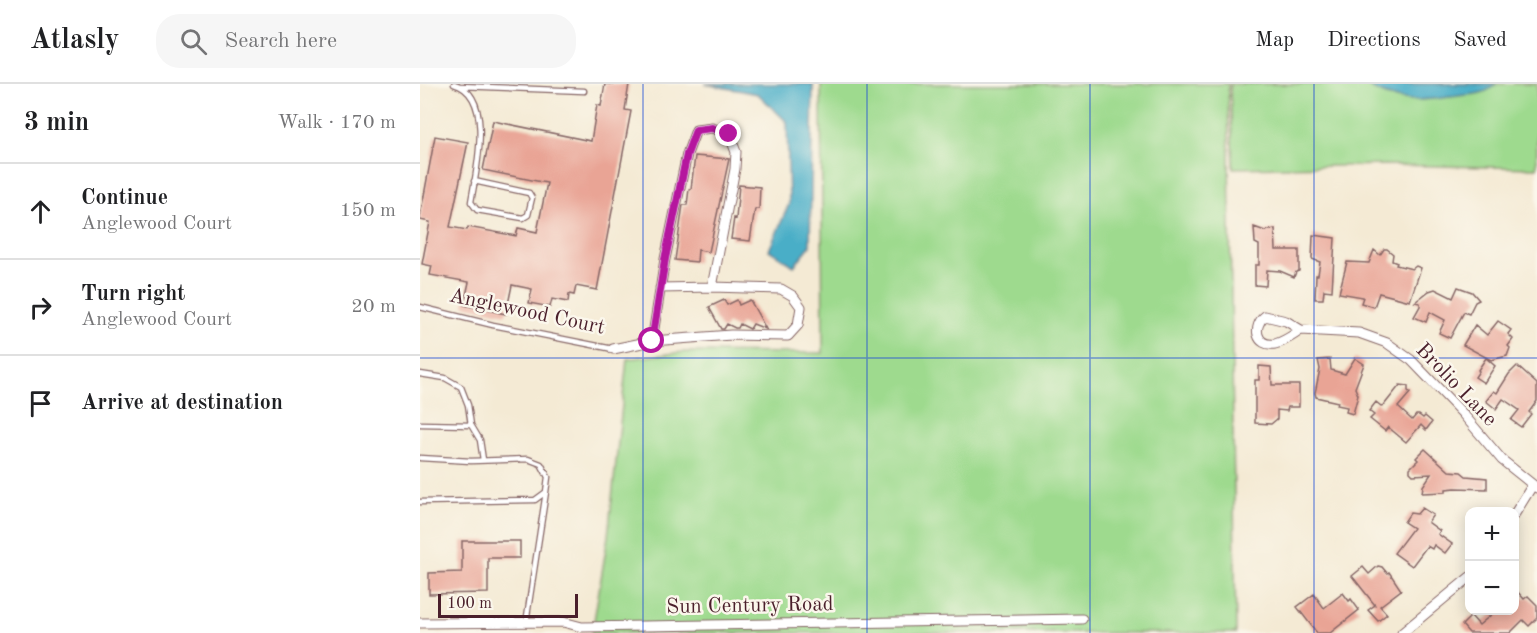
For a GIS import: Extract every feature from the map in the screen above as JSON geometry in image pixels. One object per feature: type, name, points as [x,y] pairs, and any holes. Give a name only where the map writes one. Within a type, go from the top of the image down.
[{"type":"street","points":[[652,341],[660,288],[687,154],[696,130],[712,128],[729,134],[736,152],[735,169],[712,287],[660,288]]},
{"type":"street","name":"Anglewood Court","points":[[613,349],[652,341],[731,336],[788,336],[798,324],[801,307],[793,296],[781,289],[712,287]]},
{"type":"street","name":"Brolio Lane","points":[[1300,330],[1359,333],[1387,343],[1411,360],[1463,414],[1502,460],[1534,487]]},
{"type":"street","points":[[1519,509],[1534,487]]},
{"type":"street","points":[[1402,633],[1465,581]]},
{"type":"street","name":"Sun Century Road","points":[[420,623],[563,622],[582,627],[1082,620]]},
{"type":"lane","points":[[457,85],[584,91]]},
{"type":"lane","points":[[457,85],[473,98],[479,121],[480,143],[474,182],[471,202],[477,210],[523,218],[528,215],[532,198],[529,193],[474,182]]},
{"type":"lane","name":"Anglewood Court","points":[[420,307],[493,325],[613,349]]},
{"type":"lane","points":[[420,374],[445,378],[461,387],[468,405],[471,425],[480,440],[483,460]]},
{"type":"lane","points":[[420,424],[471,425]]},
{"type":"lane","points":[[420,458],[528,459],[541,464],[548,477],[526,623]]},
{"type":"lane","points":[[420,502],[535,500],[546,492]]},
{"type":"green space","points":[[821,84],[1228,84],[1236,633],[592,633],[608,536],[627,359],[684,352],[823,353]]},
{"type":"green space","points":[[1230,84],[1537,84],[1537,168],[1386,165],[1233,168]]},
{"type":"water","points":[[705,84],[813,84],[810,246],[794,266],[769,250],[789,204],[787,122],[758,94]]},
{"type":"water","points":[[1364,84],[1496,84],[1478,93],[1410,100],[1376,91]]},
{"type":"building","points":[[605,84],[629,84],[625,110],[631,111],[597,290],[576,286],[574,295],[569,294],[568,302],[552,299],[550,307],[529,303],[532,289],[512,285],[506,314],[464,305],[469,282],[430,275],[432,266],[422,264],[430,222],[420,220],[420,217],[435,136],[468,142],[450,227],[467,230],[468,227],[516,236],[518,228],[537,232],[547,183],[483,170],[493,121],[591,141],[597,105],[601,106]]},
{"type":"building","points":[[695,156],[729,159],[709,252],[698,250],[697,262],[675,260],[683,205],[687,205],[689,189],[691,189]]},
{"type":"building","points":[[739,185],[760,187],[759,209],[755,209],[750,241],[731,239],[734,218],[736,219]]},
{"type":"building","points":[[1254,227],[1265,231],[1275,229],[1276,250],[1299,250],[1299,271],[1294,277],[1280,271],[1267,270],[1266,286],[1255,285],[1255,265],[1259,265],[1259,245],[1255,243]]},
{"type":"building","points":[[1313,235],[1335,238],[1332,291],[1324,290],[1323,299],[1315,299],[1316,275],[1318,275],[1320,262],[1312,259]]},
{"type":"building","points":[[1384,249],[1393,254],[1392,261],[1397,263],[1396,265],[1412,269],[1416,266],[1421,268],[1410,301],[1379,293],[1374,307],[1361,303],[1363,297],[1339,293],[1347,262],[1369,263],[1374,250],[1380,255]]},
{"type":"building","points":[[1458,287],[1472,292],[1479,300],[1475,302],[1469,314],[1464,312],[1450,338],[1439,333],[1445,320],[1430,312],[1426,322],[1414,317],[1420,306],[1420,303],[1415,302],[1429,291],[1435,289],[1453,298]]},
{"type":"building","points":[[724,300],[727,305],[737,300],[739,305],[750,300],[766,329],[753,324],[750,329],[740,324],[738,328],[735,328],[727,324],[724,329],[721,329],[709,307]]},
{"type":"building","points":[[1498,321],[1511,330],[1508,334],[1513,339],[1508,346],[1510,348],[1507,356],[1491,360],[1463,345],[1475,325],[1487,335]]},
{"type":"building","points":[[1355,358],[1364,364],[1355,388],[1358,395],[1353,414],[1346,412],[1347,407],[1337,405],[1338,402],[1316,397],[1315,393],[1320,369],[1318,360],[1330,359],[1331,370],[1345,374]]},
{"type":"building","points":[[1486,358],[1495,366],[1484,383],[1475,377]]},
{"type":"building","points":[[1259,366],[1271,367],[1272,385],[1299,385],[1299,407],[1288,407],[1287,411],[1277,410],[1277,419],[1271,424],[1255,423],[1255,380],[1259,380]]},
{"type":"building","points":[[1517,366],[1537,384],[1537,401],[1521,427],[1511,420],[1519,410],[1503,399],[1496,409],[1486,401],[1494,391],[1497,393]]},
{"type":"building","points":[[1400,385],[1408,386],[1410,393],[1398,407],[1412,420],[1419,415],[1423,418],[1425,416],[1432,422],[1426,430],[1421,425],[1406,442],[1388,427],[1385,431],[1370,419],[1374,415],[1369,411],[1376,402],[1381,406],[1384,405]]},
{"type":"building","points":[[1425,449],[1449,471],[1461,472],[1466,476],[1487,478],[1487,489],[1455,488],[1446,489],[1446,492],[1422,493],[1423,486],[1431,474],[1413,475],[1410,468]]},
{"type":"building","points":[[1422,508],[1433,515],[1428,522],[1440,531],[1438,534],[1452,544],[1445,553],[1434,545],[1432,549],[1427,546],[1412,566],[1394,553],[1413,528],[1404,522],[1410,513],[1417,514]]},
{"type":"building","points":[[462,541],[520,541],[520,558],[488,558],[488,593],[429,594],[429,573],[462,572]]},
{"type":"building","points":[[1378,566],[1387,573],[1389,572],[1401,590],[1380,606],[1387,614],[1378,621],[1368,610],[1375,605],[1352,576],[1363,567],[1369,574]]},
{"type":"building","points":[[1343,593],[1359,610],[1330,633],[1317,633],[1297,607],[1314,594],[1324,608]]},
{"type":"building","points":[[1519,593],[1524,599],[1528,596],[1537,605],[1537,618],[1529,626],[1523,620],[1510,633],[1469,633],[1462,625],[1471,616],[1479,625],[1491,615],[1519,615]]},
{"type":"route","points":[[652,341],[665,259],[687,154],[696,130],[712,128],[729,134]]}]
